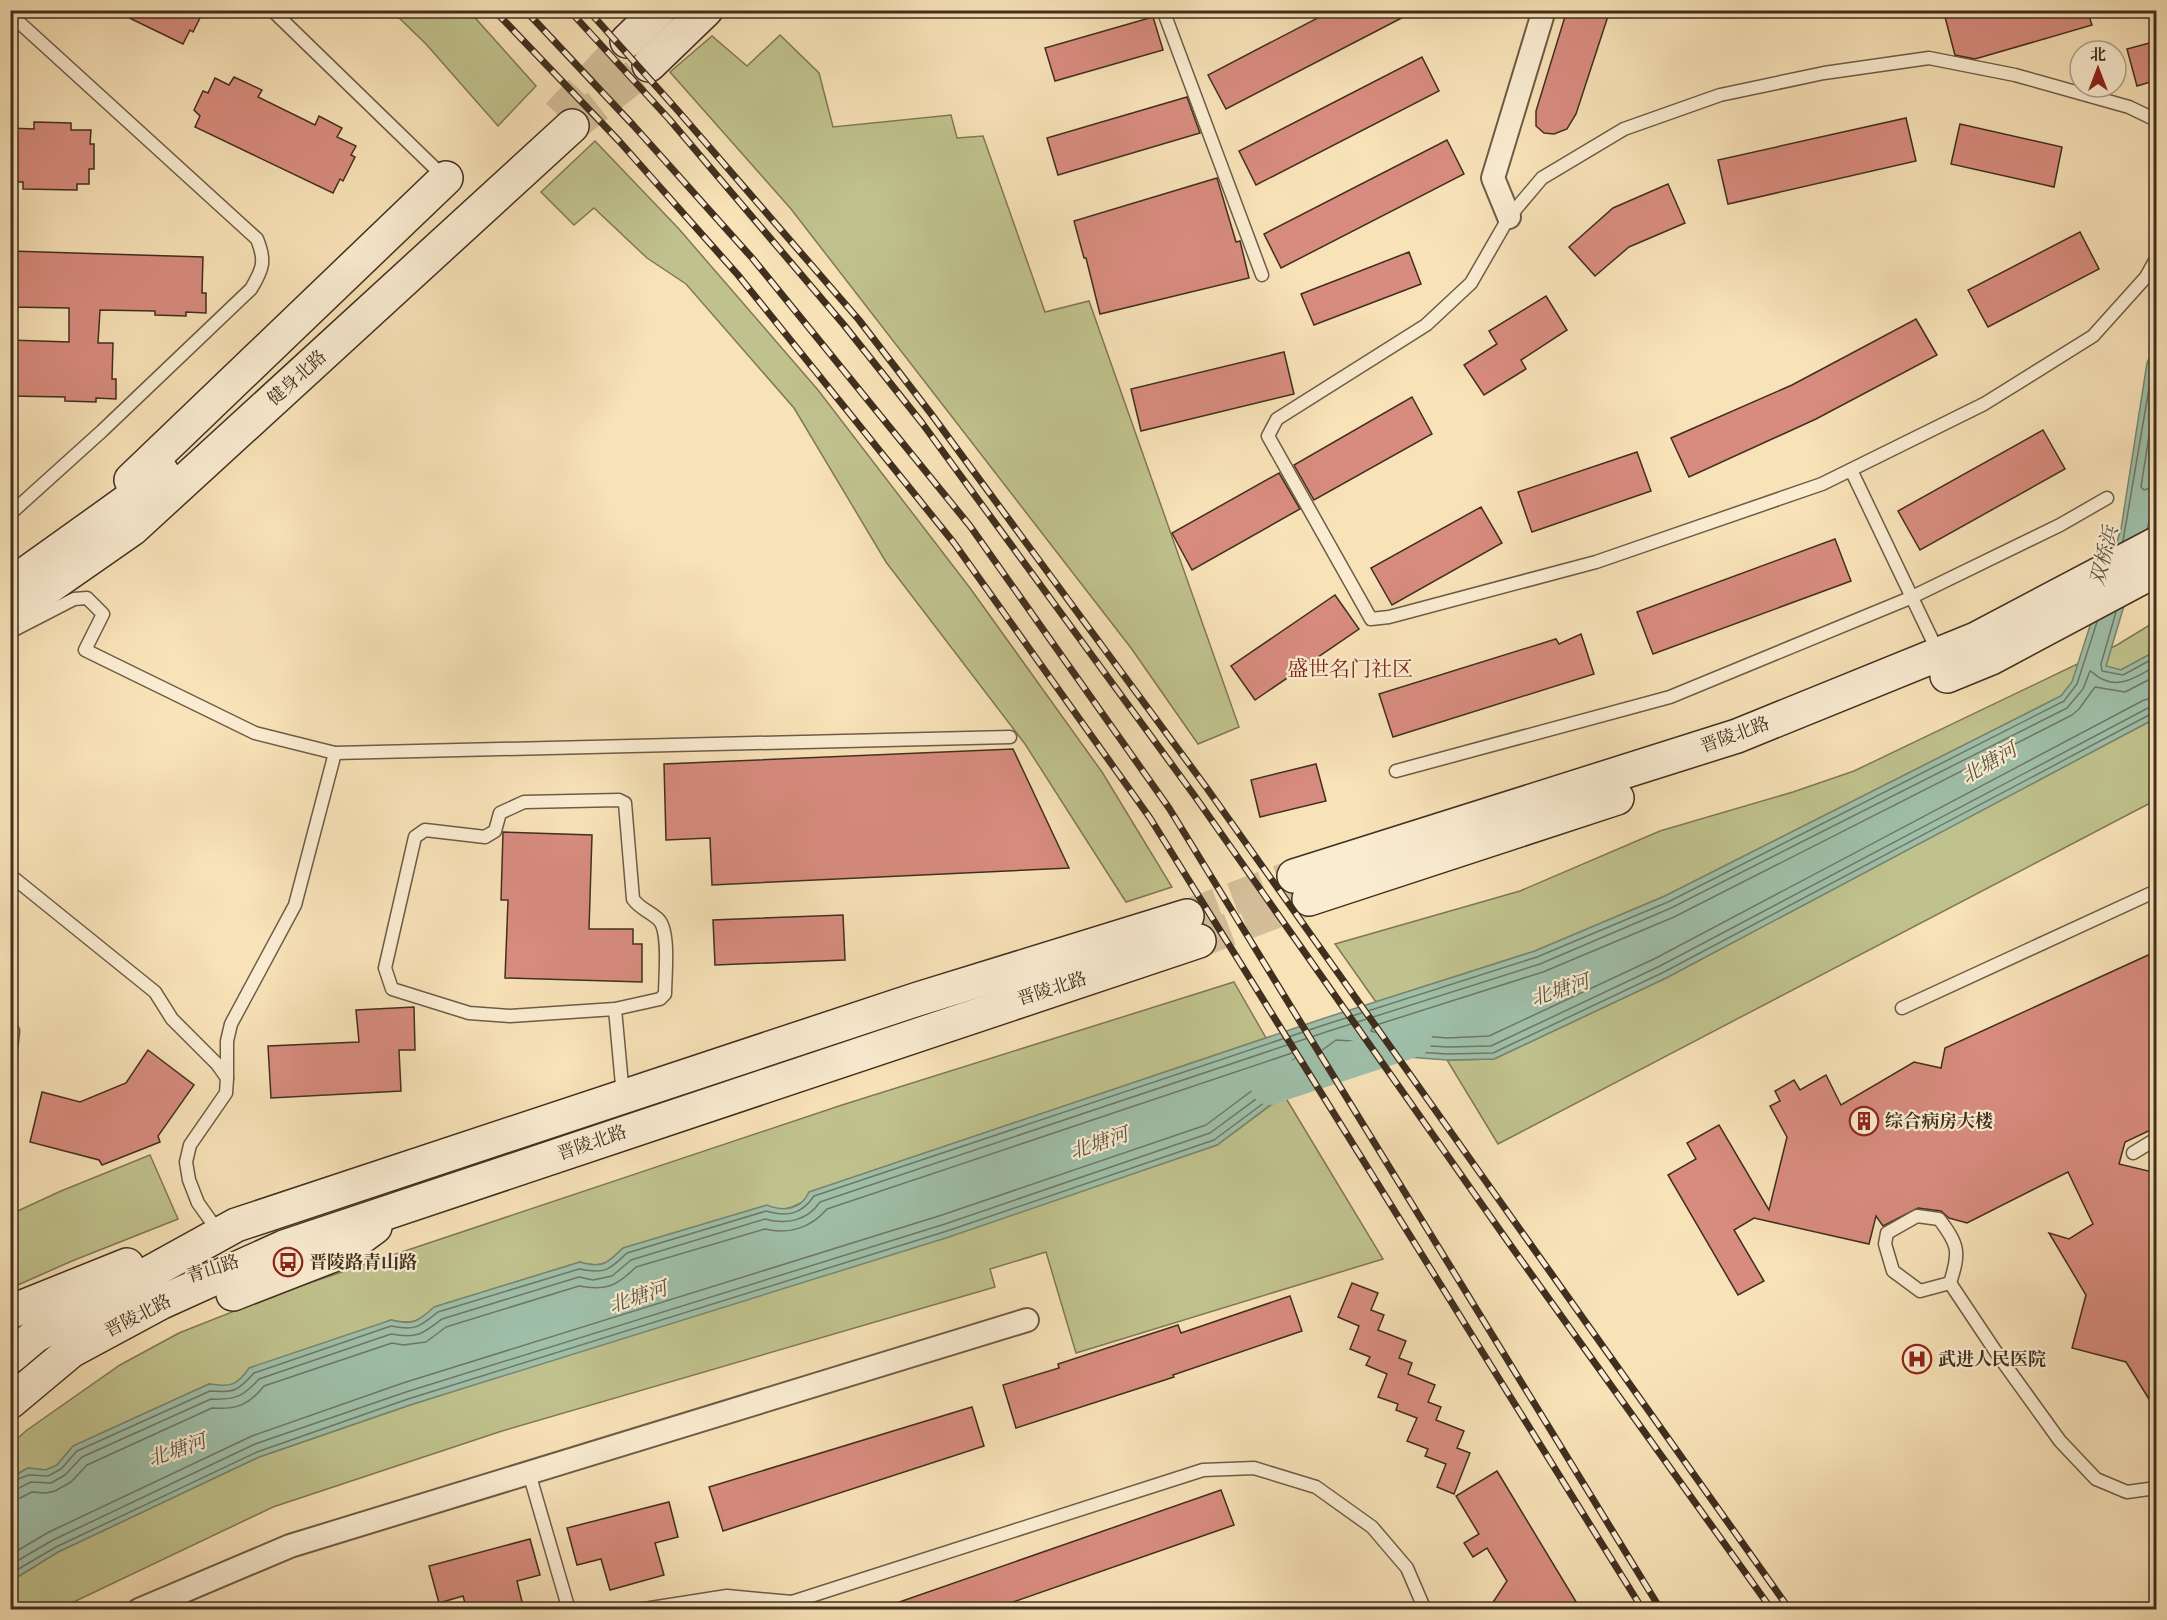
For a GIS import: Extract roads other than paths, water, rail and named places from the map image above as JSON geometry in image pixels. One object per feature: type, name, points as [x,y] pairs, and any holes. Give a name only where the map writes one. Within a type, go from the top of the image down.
[{"type":"main road","points":[[627,41],[659,10]]},
{"type":"main road","points":[[650,65],[706,10]]},
{"type":"main road","name":"健身北路","points":[[10,585],[133,498],[565,121],[132,529],[10,614]]},
{"type":"main road","points":[[95,525],[126,485],[446,178]]},
{"type":"main road","name":"晋陵北路","points":[[2144,565],[2067,619],[1991,658],[1744,756],[1301,888],[1737,736],[1976,639],[2080,585],[2144,565]]},
{"type":"main road","name":"晋陵北路","points":[[10,1357],[23,1342],[227,1228],[918,999],[1193,928],[404,1207],[284,1247],[162,1302],[71,1351],[10,1402]]},
{"type":"main road","points":[[10,1425],[30,1408],[131,1337],[341,1252],[404,1207]]},
{"type":"main road","name":"青山路","points":[[10,1312],[227,1228]]},
{"type":"main road","name":"青山路","points":[[23,1342],[211,1267],[284,1247]]},
{"type":"street","points":[[1509,217],[1493,178],[1544,10]]},
{"type":"street","points":[[139,1610],[290,1546],[1027,1320]]},
{"type":"lane","points":[[272,10],[446,178]]},
{"type":"lane","points":[[1163,10],[1262,275]]},
{"type":"lane","points":[[10,14],[257,239],[263,253],[262,271],[251,289],[102,431],[10,514]]},
{"type":"lane","points":[[2157,120],[2129,107],[2015,75],[1929,58],[1824,73],[1720,95],[1624,129],[1542,178],[1509,217],[1472,283],[1426,325],[1277,419],[1268,436],[1371,619],[1389,617],[1596,562],[1822,484],[1984,404],[2093,336],[2146,277],[2157,259]]},
{"type":"lane","points":[[1851,470],[1939,655]]},
{"type":"lane","points":[[1396,771],[1670,697],[1910,598],[2060,525],[2107,498]]},
{"type":"lane","points":[[10,632],[74,598],[87,598],[103,614],[85,650],[255,733],[335,753],[1010,736]]},
{"type":"lane","points":[[227,1228],[198,1203],[189,1180],[186,1162],[190,1145],[226,1093],[227,1041],[231,1024],[295,905],[335,753]]},
{"type":"lane","points":[[619,800],[625,803],[633,899],[638,906],[659,920],[665,931],[665,994],[660,999],[615,1009],[510,1016],[469,1013],[392,989],[385,968],[415,837],[425,830],[485,837],[495,831],[500,813],[525,802],[619,800]]},
{"type":"lane","points":[[13,882],[155,992],[172,1019],[217,1064],[227,1078]]},
{"type":"lane","points":[[1902,1008],[2157,891]]},
{"type":"lane","points":[[615,1009],[623,1097]]},
{"type":"lane","points":[[10,1025],[13,1031],[10,1057]]},
{"type":"lane","points":[[2133,1153],[2157,1139]]},
{"type":"lane","points":[[1917,1216],[1939,1219],[1954,1238],[1957,1262],[1950,1283],[1920,1291],[1893,1271],[1885,1244],[1887,1233],[1917,1216]]},
{"type":"lane","points":[[1950,1283],[2060,1442],[2096,1479],[2127,1492],[2157,1488]]},
{"type":"lane","points":[[638,1610],[727,1596],[797,1606],[1203,1470],[1254,1468],[1316,1487],[1372,1527],[1407,1568],[1425,1610]]},
{"type":"lane","points":[[529,1473],[569,1610]]},
{"type":"water","points":[[2156,345],[2156,488],[2149,522],[2106,666],[2121,670],[2156,651],[2156,718],[1666,978],[1494,1059],[1447,1060],[1341,1052],[1217,1145],[949,1237],[410,1405],[259,1457],[58,1552],[11,1581],[11,1478],[28,1468],[46,1470],[57,1465],[73,1446],[209,1384],[232,1384],[241,1379],[249,1368],[391,1320],[415,1321],[434,1307],[580,1262],[599,1265],[613,1258],[623,1248],[767,1205],[791,1208],[801,1203],[809,1192],[1325,1018],[1535,951],[1665,896],[2061,696],[2072,682],[2121,529],[2147,363]]},
{"type":"waterway","name":"北塘河","points":[[1269,1087],[1414,1039]]},
{"type":"tunnel","points":[[558,115],[627,41]]},
{"type":"tunnel","points":[[572,126],[649,65]]},
{"type":"tunnel","points":[[1187,916],[1294,876]]},
{"type":"tunnel","points":[[1199,941],[1309,899]]},
{"type":"railway","points":[[494,10],[619,141],[738,275],[954,543],[1150,818],[1643,1610]]},
{"type":"railway","points":[[525,10],[633,125],[753,259],[970,526],[1169,808],[1661,1610]]},
{"type":"railway","points":[[569,10],[669,119],[844,325],[922,423],[1194,795],[1511,1246],[1772,1610]]},
{"type":"railway","points":[[588,10],[859,320],[932,415],[1206,787],[1790,1610]]},
{"type":"place","name":"综合病房大楼","points":[[1864,1121]]},
{"type":"place","name":"晋陵路青山路","points":[[288,1262]]},
{"type":"place","name":"武进人民医院","points":[[1917,1359]]},
{"type":"district","name":"盛世名门社区","points":[[1350,669]]},
{"type":"water label","name":"双桥浜","points":[[2104,556]]}]
